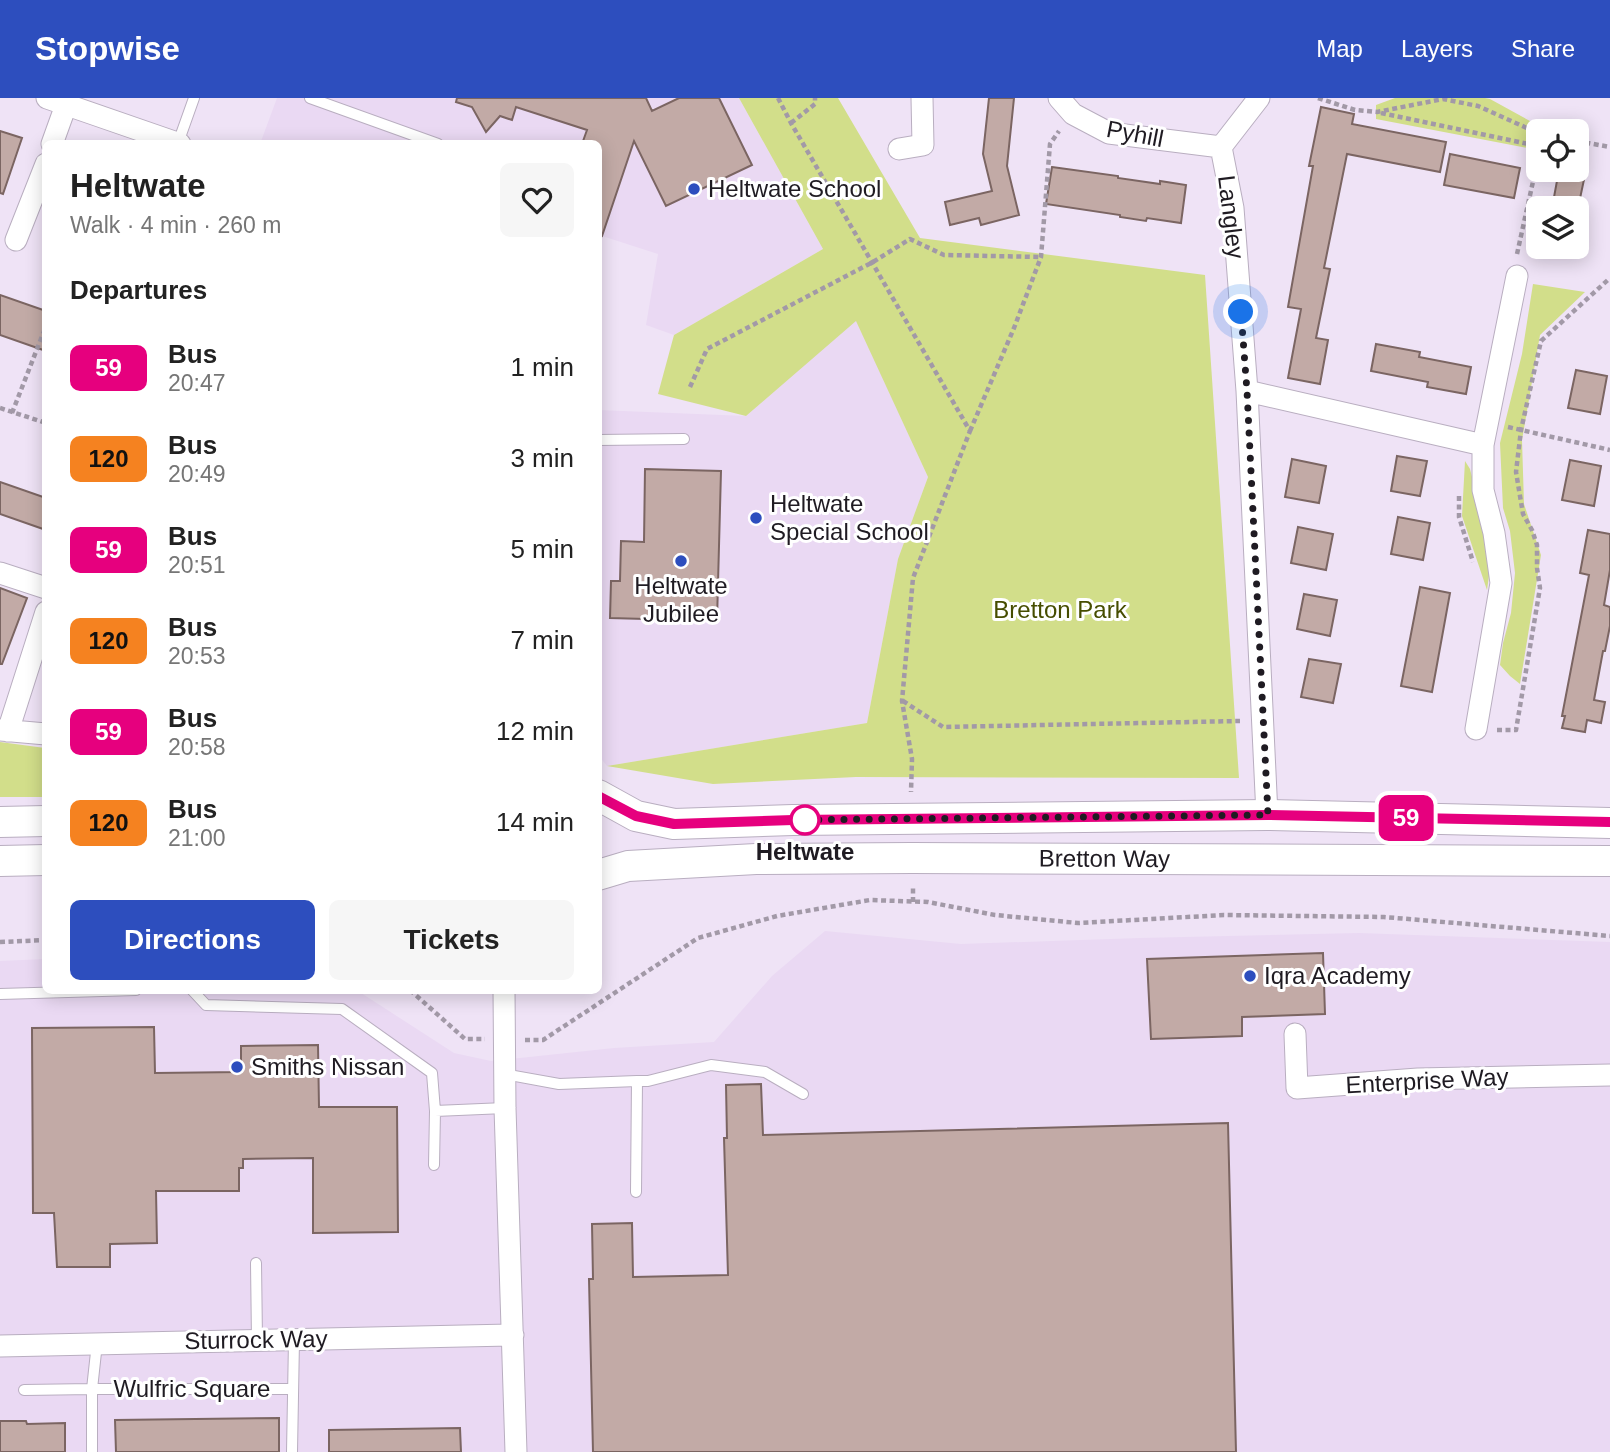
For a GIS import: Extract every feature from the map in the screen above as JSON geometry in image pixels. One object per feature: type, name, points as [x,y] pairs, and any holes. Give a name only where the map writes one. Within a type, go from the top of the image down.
[{"type":"street","points":[[899,149],[923,145],[922,98]]},
{"type":"street","name":"Langley","points":[[1259,98],[1222,147],[1233,208],[1247,391],[1268,815]]},
{"type":"street","points":[[52,140],[56,101],[170,140]]},
{"type":"street","name":"Pyhill","points":[[1066,106],[1109,133],[1222,147]]},
{"type":"street","points":[[16,240],[42,174]]},
{"type":"street","points":[[1476,729],[1501,583],[1494,533],[1483,491],[1483,445],[1517,276]]},
{"type":"street","points":[[1247,391],[1483,445]]},
{"type":"street","points":[[0,573],[42,587]]},
{"type":"street","points":[[42,623],[4,731],[42,734]]},
{"type":"street","name":"Bretton Way","points":[[602,798],[636,816],[674,824],[793,820],[1268,815],[1610,822]]},
{"type":"street","points":[[0,822],[42,821]]},
{"type":"street","name":"Bretton Way","points":[[602,874],[628,866],[756,859],[1610,861]]},
{"type":"street","points":[[0,861],[42,860]]},
{"type":"street","points":[[504,994],[516,1452]]},
{"type":"street","name":"Enterprise Way","points":[[1295,1034],[1297,1088],[1418,1079],[1610,1075]]},
{"type":"street","name":"Sturrock Way","points":[[0,1346],[513,1335]]},
{"type":"lane","points":[[180,140],[194,98]]},
{"type":"lane","points":[[310,98],[427,140]]},
{"type":"lane","points":[[602,440],[684,439]]},
{"type":"lane","points":[[0,993],[42,992]]},
{"type":"lane","points":[[196,994],[206,1005],[342,1009],[432,1073],[435,1111],[434,1165]]},
{"type":"lane","points":[[504,1074],[559,1084],[648,1081],[711,1065],[765,1072],[803,1094]]},
{"type":"lane","points":[[636,1192],[637,1081]]},
{"type":"lane","points":[[435,1111],[505,1108]]},
{"type":"lane","points":[[256,1263],[257,1340]]},
{"type":"lane","name":"Wulfric Square","points":[[292,1452],[295,1340]]},
{"type":"lane","name":"Wulfric Square","points":[[92,1452],[92,1389],[97,1343]]},
{"type":"lane","points":[[24,1390],[92,1389]]},
{"type":"lane","name":"Wulfric Square","points":[[92,1389],[292,1390]]},
{"type":"path","points":[[778,98],[970,431]]},
{"type":"path","points":[[791,123],[815,104],[815,98]]},
{"type":"path","points":[[1318,98],[1355,110],[1377,112],[1526,143]]},
{"type":"path","points":[[1377,112],[1443,99],[1478,106],[1526,128]]},
{"type":"path","points":[[911,798],[912,759],[902,701],[913,578],[1041,257],[1050,144],[1066,106]]},
{"type":"path","points":[[1589,143],[1610,147]]},
{"type":"path","points":[[1517,276],[1516,259],[1533,182]]},
{"type":"path","points":[[690,387],[707,349],[873,262],[910,239],[944,255],[1041,257]]},
{"type":"path","points":[[12,413],[42,336]]},
{"type":"path","points":[[0,408],[42,423]]},
{"type":"path","points":[[1488,422],[1610,450]]},
{"type":"path","points":[[902,701],[943,727],[1262,721]]},
{"type":"path","points":[[543,1040],[698,938],[776,916],[870,900],[928,902],[995,915],[1078,923],[1224,915],[1384,917],[1610,936]]},
{"type":"path","points":[[0,942],[42,940]]},
{"type":"path","points":[[414,994],[465,1039]]},
{"type":"shaded area","name":"Heltwate School","points":[[277,98],[739,98],[823,249],[674,335],[646,325],[658,254],[602,236],[602,140],[261,140]]},
{"type":"shaded area","name":"Heltwate Special School","points":[[856,320],[928,477],[898,559],[867,723],[607,766],[602,760],[602,410],[746,416]]},
{"type":"shaded area","points":[[825,931],[961,944],[1359,933],[1610,942],[1610,1452],[0,1452],[0,961],[42,959],[42,994],[363,994],[454,1053],[491,1061],[614,1048],[714,1042],[772,976]]},
{"type":"green space","name":"Bretton Park","points":[[739,98],[838,98],[920,238],[1205,275],[1239,778],[856,777],[713,784],[607,766],[867,723],[898,559],[928,477],[856,321],[746,416],[658,394],[674,335],[823,249]]},
{"type":"green space","points":[[1395,98],[1490,99],[1526,119],[1526,148],[1376,119],[1376,105]]},
{"type":"green space","points":[[1533,284],[1585,292],[1540,335],[1522,440],[1524,504],[1541,555],[1520,684],[1500,665],[1511,613],[1515,573],[1510,531],[1503,508],[1500,443],[1522,354]]},
{"type":"green space","points":[[1465,461],[1470,469],[1490,549],[1487,590],[1462,516]]},
{"type":"green space","points":[[0,742],[42,748],[42,797],[0,797]]},
{"type":"building","points":[[457,98],[646,98],[652,111],[679,98],[719,98],[752,165],[666,206],[634,141],[602,236],[602,140],[583,140],[587,130],[516,107],[512,120],[500,116],[486,132],[472,107],[456,102]]},
{"type":"building","points":[[989,98],[1014,98],[1007,166],[1019,215],[981,225],[979,218],[950,225],[945,202],[992,191],[983,154]]},
{"type":"building","points":[[1321,107],[1354,114],[1352,124],[1446,142],[1440,172],[1347,154],[1324,268],[1330,269],[1316,338],[1328,340],[1320,384],[1288,378],[1301,309],[1288,307],[1313,166],[1309,166]]},
{"type":"building","points":[[0,131],[22,138],[3,194],[0,193]]},
{"type":"building","points":[[1450,154],[1520,168],[1514,198],[1444,185]]},
{"type":"building","points":[[1052,167],[1160,184],[1160,181],[1186,185],[1181,223],[1147,218],[1146,221],[1046,204]]},
{"type":"building","points":[[1557,182],[1583,182],[1581,196],[1554,196]]},
{"type":"building","points":[[0,295],[42,310],[42,350],[0,335]]},
{"type":"building","points":[[1376,344],[1420,352],[1419,357],[1471,367],[1466,394],[1427,387],[1428,382],[1371,371]]},
{"type":"building","points":[[1576,370],[1607,376],[1600,414],[1568,408]]},
{"type":"building","points":[[1397,456],[1427,461],[1420,496],[1391,491]]},
{"type":"building","points":[[1292,459],[1326,466],[1319,503],[1285,497]]},
{"type":"building","points":[[1570,460],[1601,466],[1594,506],[1562,500]]},
{"type":"building","name":"Heltwate Jubilee","points":[[645,469],[721,471],[717,621],[610,618],[611,581],[620,581],[621,541],[644,542]]},
{"type":"building","points":[[0,482],[42,497],[42,529],[0,514]]},
{"type":"building","points":[[1398,517],[1430,523],[1423,560],[1391,554]]},
{"type":"building","points":[[1298,527],[1333,534],[1326,570],[1291,563]]},
{"type":"building","points":[[1588,530],[1610,534],[1610,570],[1604,605],[1610,607],[1610,626],[1594,700],[1605,702],[1601,723],[1587,720],[1585,732],[1562,728],[1565,716],[1562,716],[1589,575],[1580,573]]},
{"type":"building","points":[[1420,587],[1450,593],[1432,692],[1401,686]]},
{"type":"building","points":[[0,588],[27,598],[2,664],[0,664]]},
{"type":"building","points":[[1304,594],[1337,600],[1330,636],[1297,629]]},
{"type":"building","points":[[1309,659],[1341,664],[1333,703],[1301,697]]},
{"type":"building","points":[[1323,953],[1325,1014],[1242,1017],[1242,1036],[1151,1039],[1147,959]]},
{"type":"building","points":[[154,1027],[155,1073],[241,1072],[241,1046],[318,1045],[319,1107],[397,1107],[398,1232],[313,1233],[313,1158],[243,1159],[243,1168],[239,1168],[239,1191],[156,1191],[157,1243],[110,1244],[110,1267],[57,1267],[54,1213],[33,1213],[32,1028]]},
{"type":"building","points":[[761,1084],[763,1135],[1228,1123],[1236,1452],[593,1452],[589,1279],[593,1279],[592,1224],[632,1223],[633,1277],[728,1275],[724,1138],[727,1138],[726,1085]]},
{"type":"building","points":[[279,1418],[279,1452],[116,1452],[115,1420]]},
{"type":"building","points":[[0,1421],[26,1421],[27,1424],[65,1423],[65,1452],[0,1452]]},
{"type":"building","points":[[460,1428],[461,1452],[329,1452],[329,1430]]},
{"type":"bus line","name":"59","points":[[602,798],[636,816],[674,824],[793,820],[1268,815],[1610,822]]},
{"type":"place","name":"Heltwate School","points":[[694,189]]},
{"type":"place","name":"Heltwate Special School","points":[[756,518]]},
{"type":"place","name":"Heltwate Jubilee","points":[[681,561]]},
{"type":"place","name":"Heltwate","points":[[805,820]]},
{"type":"place","name":"Iqra Academy","points":[[1250,976]]},
{"type":"place","name":"Smiths Nissan","points":[[237,1067]]},
{"type":"route","points":[[805,820],[793,820],[1268,815],[1241,312]]}]
